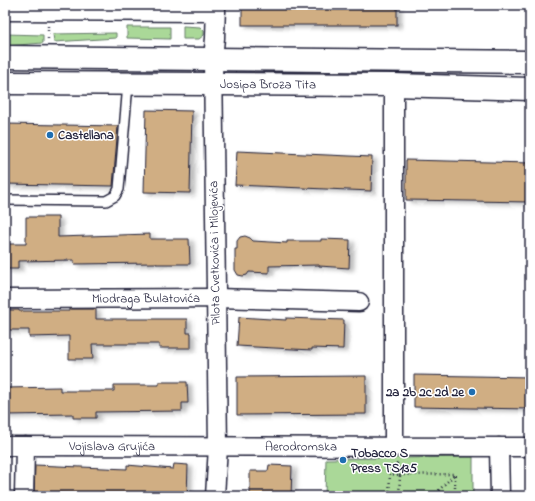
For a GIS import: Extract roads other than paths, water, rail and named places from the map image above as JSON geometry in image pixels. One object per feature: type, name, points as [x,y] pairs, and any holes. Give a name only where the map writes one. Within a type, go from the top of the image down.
[{"type":"main road","name":"Josipa Broza Tita","points":[[5,57],[530,62]]},
{"type":"main road","name":"Josipa Broza Tita","points":[[5,83],[394,85],[530,89]]},
{"type":"street","points":[[5,12],[216,8]]},
{"type":"street","name":"Pilota Cvetkovića i Milojevića","points":[[216,8],[213,84],[218,447]]},
{"type":"street","points":[[394,85],[394,446]]},
{"type":"street","name":"Miodraga Bulatovića","points":[[5,299],[216,298],[359,302]]},
{"type":"street","name":"Vojislava Grujića","points":[[5,446],[218,447]]},
{"type":"street","points":[[24,496],[25,446]]},
{"type":"street","points":[[215,496],[218,447]]},
{"type":"street","name":"Aerodromska","points":[[218,447],[530,447]]},
{"type":"street","points":[[499,447],[500,496]]},
{"type":"lane","points":[[5,200],[106,202],[115,196],[119,189],[128,84]]},
{"type":"place","name":"Castellana","points":[[50,135]]},
{"type":"place","name":"2a 2b 2c 2d 2e","points":[[472,392]]},
{"type":"place","name":"Tobacco S Press TS135","points":[[343,460]]}]
